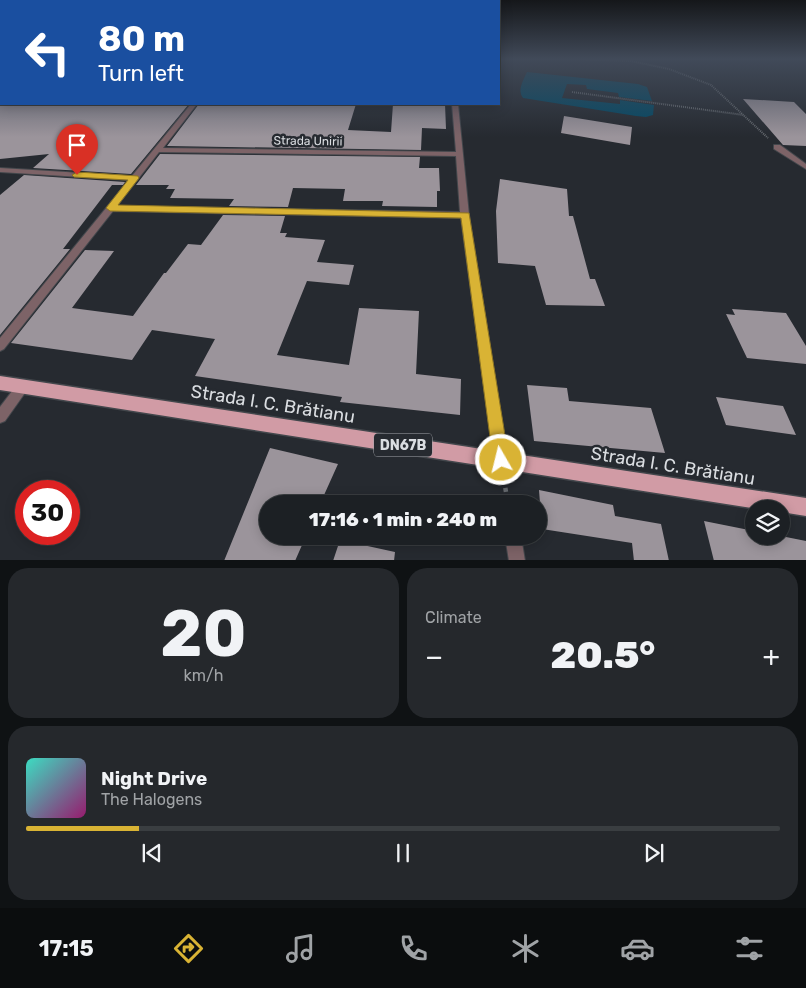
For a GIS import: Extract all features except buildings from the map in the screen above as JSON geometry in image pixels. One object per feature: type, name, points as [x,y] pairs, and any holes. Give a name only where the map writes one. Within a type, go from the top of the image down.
[{"type":"main road","name":"Strada I. C. Brătianu","points":[[0,383],[806,507]]},
{"type":"street","points":[[0,346],[193,105]]},
{"type":"street","points":[[455,105],[465,215],[501,460]]},
{"type":"street","points":[[777,147],[806,166]]},
{"type":"street","name":"Strada Unirii","points":[[157,150],[460,154]]},
{"type":"street","points":[[0,170],[134,178]]},
{"type":"street","points":[[110,208],[465,215]]},
{"type":"street","points":[[0,417],[23,386]]},
{"type":"street","points":[[514,545],[517,560]]},
{"type":"path","points":[[711,85],[777,147]]},
{"type":"path","points":[[572,92],[745,115]]},
{"type":"water","points":[[522,85],[567,85],[562,98],[620,104],[620,100],[654,105],[653,115],[646,117],[636,116],[523,98]]},
{"type":"water","points":[[586,85],[641,85],[647,87],[652,101],[619,97],[618,93],[587,89]]},
{"type":"route","points":[[77,175],[134,178],[110,208],[465,215],[501,460]]}]
